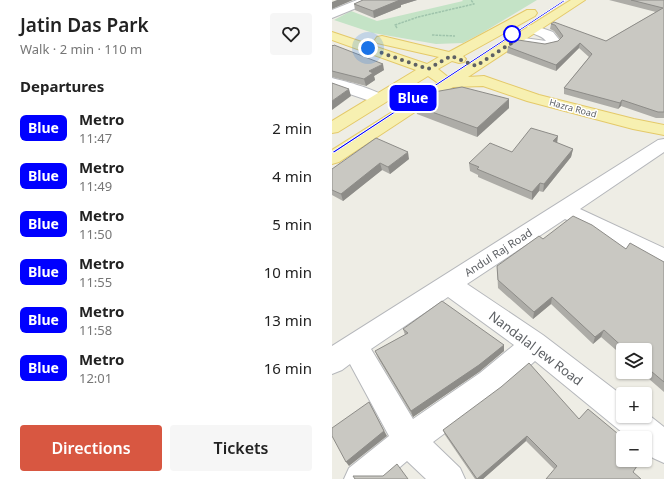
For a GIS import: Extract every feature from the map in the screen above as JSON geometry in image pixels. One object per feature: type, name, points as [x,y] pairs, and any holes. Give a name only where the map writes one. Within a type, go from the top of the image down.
[{"type":"main road","points":[[332,158],[533,28],[579,0]]},
{"type":"main road","points":[[332,128],[428,69],[514,24],[539,9]]},
{"type":"main road","points":[[332,24],[374,38],[451,56],[476,66],[484,81],[447,84],[428,69],[332,36]]},
{"type":"main road","name":"Hazra Road","points":[[484,81],[534,98],[633,124],[664,130]]},
{"type":"street","points":[[332,14],[367,0]]},
{"type":"street","points":[[516,40],[546,45],[554,42],[548,35],[533,28]]},
{"type":"street","points":[[332,83],[379,99]]},
{"type":"street","name":"Andul Raj Road","points":[[343,354],[664,144]]},
{"type":"street","points":[[564,210],[664,258]]},
{"type":"street","name":"Nandalal Jew Road","points":[[448,284],[534,344],[616,408]]},
{"type":"street","points":[[360,479],[470,397],[521,357],[534,344]]},
{"type":"street","points":[[343,354],[409,441],[449,479]]},
{"type":"street","points":[[635,423],[664,447]]},
{"type":"path","points":[[398,30],[395,24],[474,4],[471,0]]},
{"type":"path","points":[[428,35],[457,36]]},
{"type":"green space","points":[[462,0],[537,0],[463,43],[436,44],[373,33],[334,20],[351,11],[377,21],[463,1]]},
{"type":"building","points":[[363,0],[400,0],[373,11],[354,4]]},
{"type":"building","points":[[631,0],[664,0],[664,112],[658,112],[622,100],[620,103],[564,88],[592,54],[580,43],[556,65],[508,47],[518,40],[545,44],[558,41],[563,36],[555,25],[551,24],[554,22],[606,41],[663,8]]},
{"type":"building","points":[[332,45],[383,64],[369,71],[373,73],[364,79],[332,71]]},
{"type":"building","points":[[332,83],[349,89],[332,101]]},
{"type":"building","points":[[462,87],[509,99],[477,128],[415,106],[434,92]]},
{"type":"building","points":[[531,128],[558,136],[553,141],[573,149],[544,184],[540,183],[532,192],[477,169],[479,167],[469,163],[490,143],[512,152]]},
{"type":"building","points":[[376,138],[408,152],[388,167],[380,163],[341,194],[332,190],[332,169]]},
{"type":"building","points":[[573,216],[592,225],[626,249],[630,243],[664,262],[664,382],[652,372],[652,343],[618,343],[604,330],[595,337],[552,297],[534,312],[498,280],[497,266],[539,236],[543,239]]},
{"type":"building","points":[[442,301],[504,345],[479,365],[411,411],[375,351],[408,333],[403,329]]},
{"type":"building","points":[[529,363],[579,419],[588,409],[616,432],[616,467],[636,467],[633,472],[641,479],[546,479],[557,466],[527,436],[477,479],[443,430],[501,387]]},
{"type":"building","points":[[369,402],[384,431],[346,462],[332,436],[332,428]]},
{"type":"building","points":[[397,464],[408,479],[355,479],[353,476],[383,476]]},
{"type":"metro line","name":"Blue","points":[[332,152],[493,45],[564,0]]},
{"type":"route","points":[[368,48],[428,69],[451,56],[476,66],[516,40],[512,34]]}]
